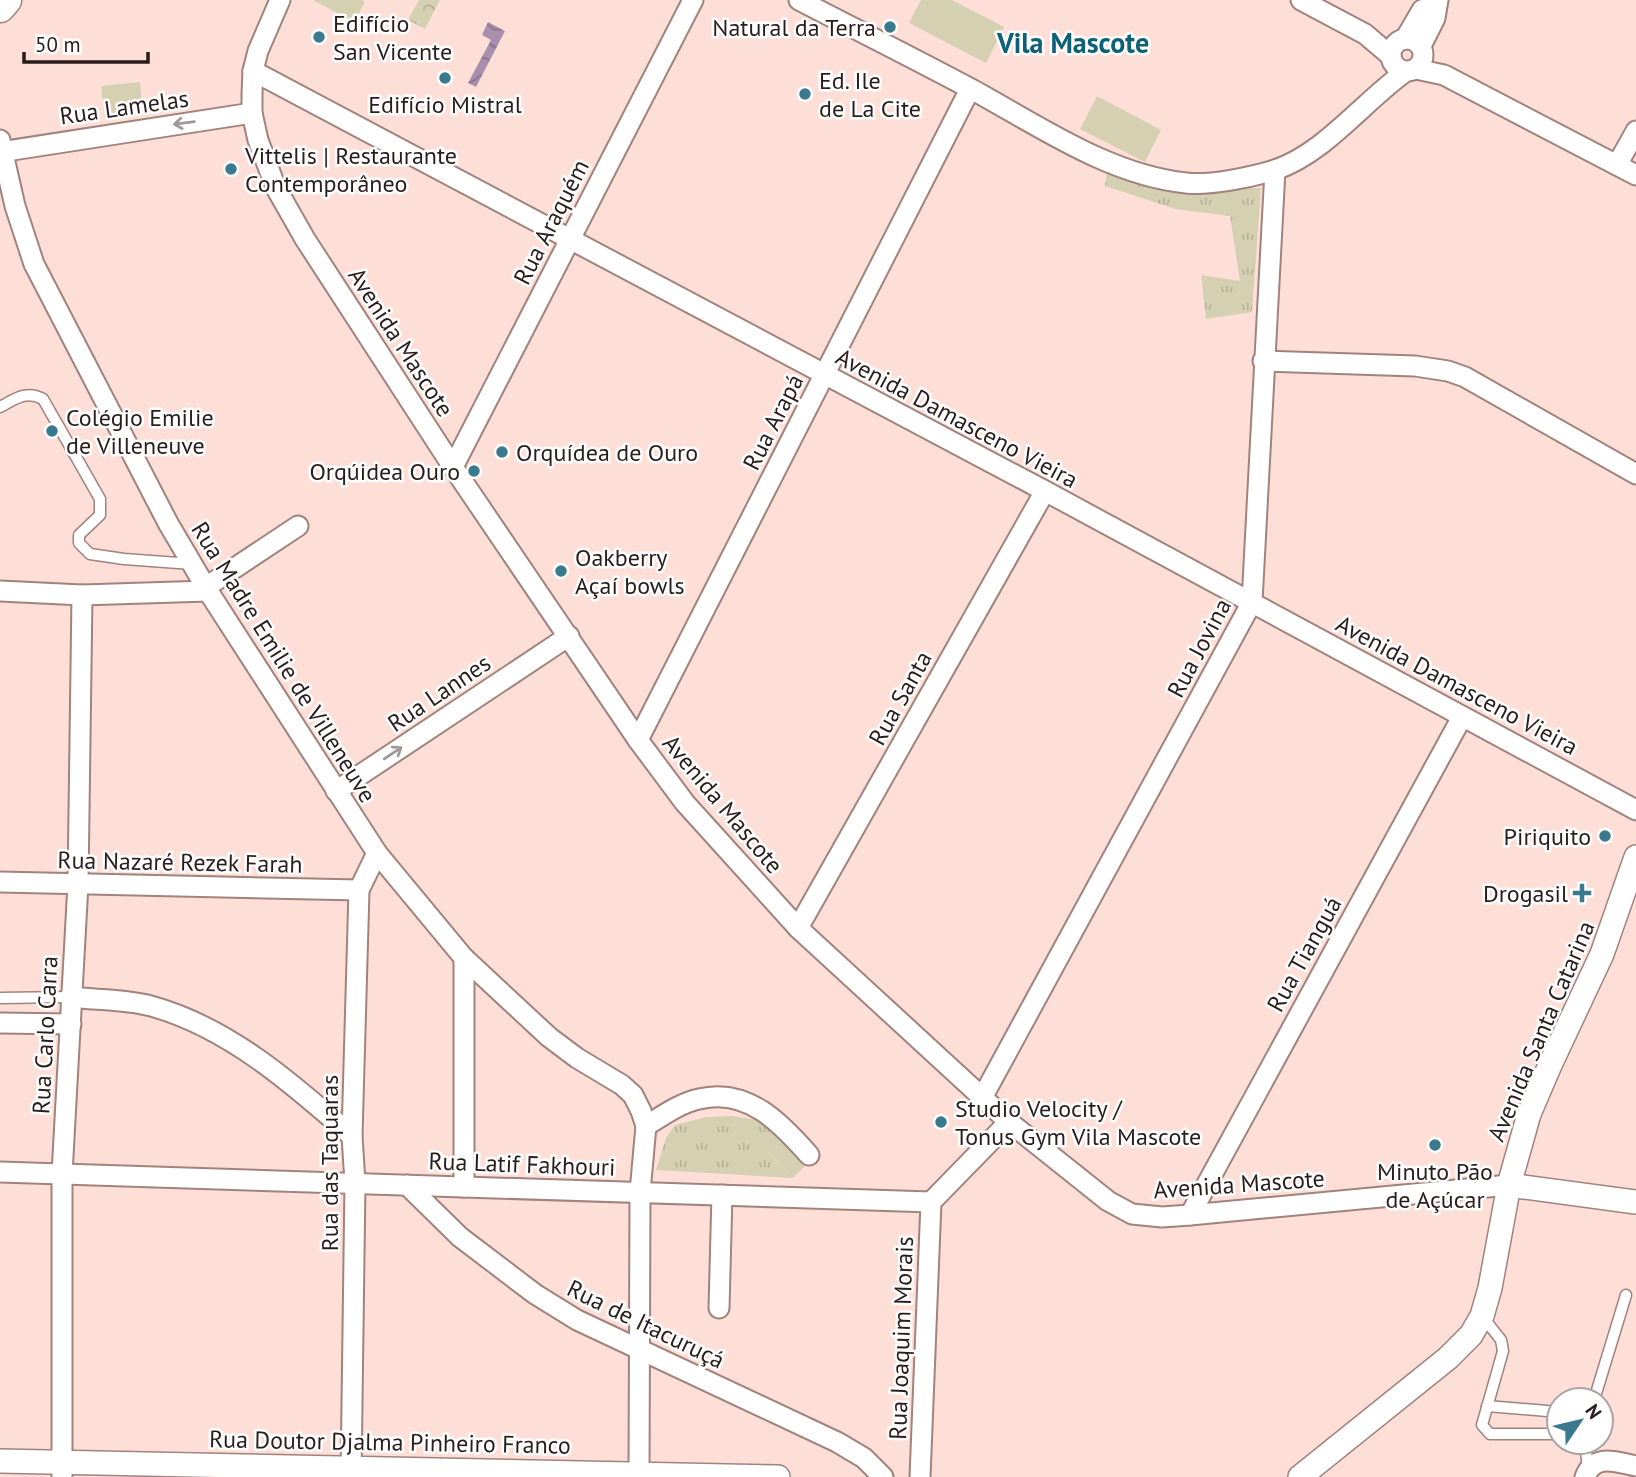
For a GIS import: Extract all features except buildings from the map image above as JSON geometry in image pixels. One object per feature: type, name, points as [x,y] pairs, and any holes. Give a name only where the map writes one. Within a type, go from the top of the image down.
[{"type":"main road","points":[[0,7],[6,0]]},
{"type":"street","name":"Avenida Mascote","points":[[281,0],[266,30],[253,71],[252,113],[258,140],[276,188],[305,239],[453,467],[638,740],[685,803],[747,875],[798,928],[1009,1122],[1108,1201],[1132,1214],[1162,1217],[1190,1215],[1508,1185]]},
{"type":"street","name":"Rua Araquém","points":[[453,467],[693,0]]},
{"type":"street","points":[[799,0],[1085,151],[1123,168],[1187,183],[1221,181],[1275,170],[1304,155],[1345,124],[1381,89],[1435,18],[1436,2]]},
{"type":"street","points":[[1301,0],[1636,175]]},
{"type":"street","name":"Avenida Damasceno Vieira","points":[[253,71],[1045,491],[1636,810]]},
{"type":"street","name":"Rua Arapá","points":[[638,740],[970,89]]},
{"type":"street","name":"Rua Lamelas","points":[[1,147],[252,113]]},
{"type":"street","points":[[1617,165],[1636,131]]},
{"type":"street","name":"Rua Madre Emilie de Villeneuve","points":[[1,147],[15,206],[34,264],[161,511],[207,589],[336,791],[377,853],[464,958],[549,1037],[633,1095],[646,1126]]},
{"type":"street","name":"Rua Jovina","points":[[982,1098],[1252,602],[1275,170]]},
{"type":"street","points":[[1263,361],[1415,366],[1448,371],[1465,377],[1636,474]]},
{"type":"street","name":"Rua Santa","points":[[798,928],[1045,491]]},
{"type":"street","points":[[0,592],[82,595],[207,589],[298,526]]},
{"type":"street","name":"Rua Carlo Carra","points":[[63,1470],[62,1174],[78,884],[82,595]]},
{"type":"street","name":"Rua Lannes","points":[[336,791],[569,636]]},
{"type":"street","name":"Rua Tianguá","points":[[1190,1215],[1462,716]]},
{"type":"street","name":"Rua das Taquaras","points":[[351,1472],[355,1183],[352,1136],[359,890],[377,853]]},
{"type":"street","name":"Avenida Santa Catarina","points":[[1300,1477],[1448,1358],[1471,1335],[1482,1316],[1490,1288],[1508,1185],[1530,1114],[1602,954],[1636,857]]},
{"type":"street","name":"Rua Nazaré Rezek Farah","points":[[0,882],[359,890]]},
{"type":"street","points":[[464,958],[464,1187]]},
{"type":"street","points":[[70,997],[149,1005],[193,1022],[245,1049],[352,1136]]},
{"type":"street","points":[[0,1023],[71,1024]]},
{"type":"street","points":[[639,1475],[639,1192],[646,1126],[677,1107],[699,1098],[741,1100],[769,1113],[809,1155]]},
{"type":"street","points":[[931,1202],[1009,1122]]},
{"type":"street","name":"Rua Latif Fakhouri","points":[[0,1172],[931,1202]]},
{"type":"street","name":"Rua de Itacuruçá","points":[[407,1185],[460,1237],[535,1294],[577,1321],[837,1442],[864,1458],[883,1477]]},
{"type":"street","points":[[1508,1185],[1636,1202]]},
{"type":"street","points":[[719,1308],[722,1195]]},
{"type":"street","name":"Rua Joaquim Morais","points":[[920,1477],[931,1202]]},
{"type":"street","points":[[1586,1473],[1596,1462],[1606,1460],[1636,1466]]},
{"type":"street","name":"Rua Doutor Djalma Pinheiro Franco","points":[[0,1461],[63,1470],[778,1477]]},
{"type":"lane","points":[[0,407],[23,395],[34,394],[43,399],[100,499],[100,515],[79,535],[79,543],[84,550],[90,554],[124,559],[192,564]]},
{"type":"lane","points":[[0,998],[70,997]]},
{"type":"lane","points":[[1598,1386],[1626,1295]]},
{"type":"lane","points":[[1482,1316],[1501,1340],[1503,1350],[1482,1425],[1490,1434],[1545,1434]]},
{"type":"lane","points":[[1487,1406],[1545,1411]]},
{"type":"green space","points":[[313,0],[362,0],[365,2],[354,22]]},
{"type":"green space","points":[[419,0],[440,0],[425,29],[408,20]]},
{"type":"green space","points":[[921,0],[952,0],[1004,27],[986,63],[909,23]]},
{"type":"green space","points":[[140,82],[143,115],[105,118],[101,86]]},
{"type":"green space","points":[[1097,96],[1161,130],[1145,162],[1080,129]]},
{"type":"green space","points":[[1107,171],[1222,188],[1261,188],[1252,312],[1206,319],[1201,275],[1240,281],[1230,216],[1175,209],[1105,186]]},
{"type":"green space","points":[[732,1116],[758,1120],[781,1141],[769,1154],[793,1178],[656,1170],[666,1138],[675,1125],[707,1117]]},
{"type":"green space","points":[[781,1141],[806,1165],[793,1178],[769,1153]]},
{"type":"water","points":[[488,22],[505,31],[476,87],[468,83],[491,40],[482,35]]},
{"type":"place","name":"Natural da Terra","points":[[890,27]]},
{"type":"place","name":"Edifício San Vicente","points":[[319,37]]},
{"type":"place","name":"Edifício Mistral","points":[[445,78]]},
{"type":"place","name":"Ed. Ile de La Cite","points":[[805,94]]},
{"type":"place","name":"Vittelis | Restaurante Contemporâneo","points":[[231,169]]},
{"type":"place","name":"Colégio Emilie de Villeneuve","points":[[52,431]]},
{"type":"place","name":"Orquídea de Ouro","points":[[502,452]]},
{"type":"place","name":"Orqúidea Ouro","points":[[474,471]]},
{"type":"place","name":"Oakberry Açaí bowls","points":[[561,571]]},
{"type":"place","name":"Piriquito","points":[[1605,836]]},
{"type":"place","name":"Drogasil","points":[[1582,893]]},
{"type":"place","name":"Studio Velocity / Tonus Gym Vila Mascote","points":[[941,1122]]},
{"type":"place","name":"Minuto Pão de Açúcar","points":[[1435,1145]]},
{"type":"district","name":"Vila Mascote","points":[[1073,42]]}]
